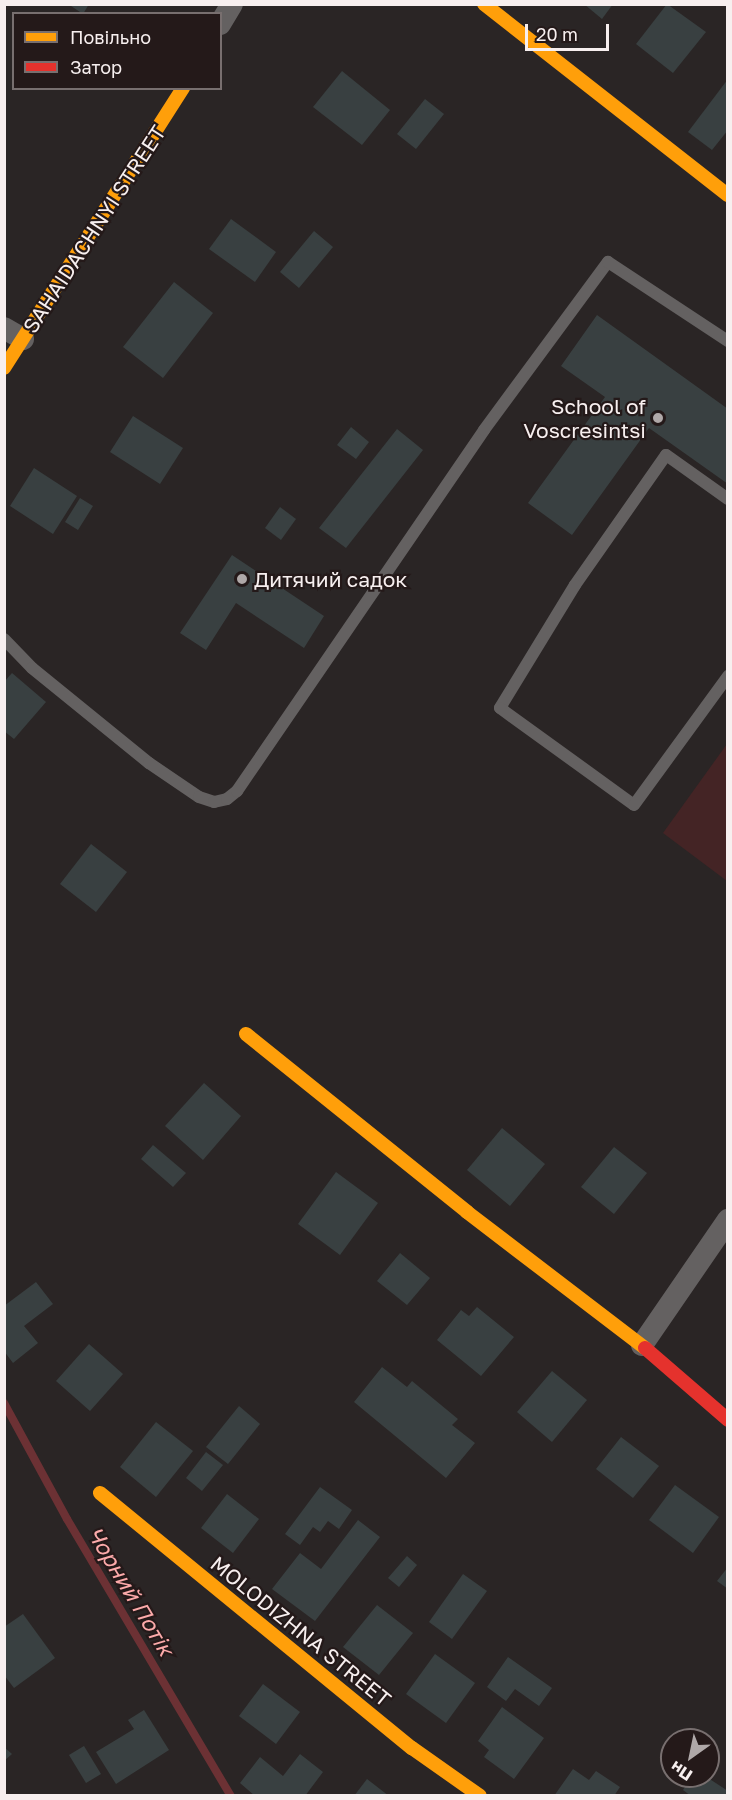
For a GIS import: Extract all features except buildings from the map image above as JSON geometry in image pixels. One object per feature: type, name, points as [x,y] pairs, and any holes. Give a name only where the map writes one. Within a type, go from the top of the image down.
[{"type":"street","points":[[222,21],[232,4]]},
{"type":"street","points":[[484,4],[728,195]]},
{"type":"street","name":"SAHAIDACHNYI STREET","points":[[4,368],[14,334],[182,90]]},
{"type":"street","points":[[246,1034],[467,1212],[642,1345],[728,1420]]},
{"type":"street","points":[[642,1345],[728,1220]]},
{"type":"street","name":"MOLODIZHNA STREET","points":[[100,1493],[412,1748],[480,1796]]},
{"type":"lane","points":[[4,639],[32,668],[149,763],[199,797],[214,802],[227,799],[237,791],[484,430],[608,262],[725,335]]},
{"type":"lane","points":[[728,499],[666,455],[574,585],[500,708],[634,806],[728,676]]},
{"type":"shaded area","points":[[727,744],[727,881],[663,833]]},
{"type":"waterway","name":"Чорний Потік","points":[[4,1403],[67,1519],[231,1796]]},
{"type":"traffic: slow","points":[[484,4],[728,195]]},
{"type":"traffic: slow","points":[[4,368],[182,90]]},
{"type":"traffic: slow","points":[[246,1034],[467,1212],[645,1348]]},
{"type":"traffic: slow","points":[[100,1493],[412,1748],[480,1796]]},
{"type":"traffic: jam","points":[[645,1348],[728,1420]]},
{"type":"place","name":"School of Voscresintsi","points":[[658,418]]},
{"type":"place","name":"Дитячий садок","points":[[242,579]]}]
